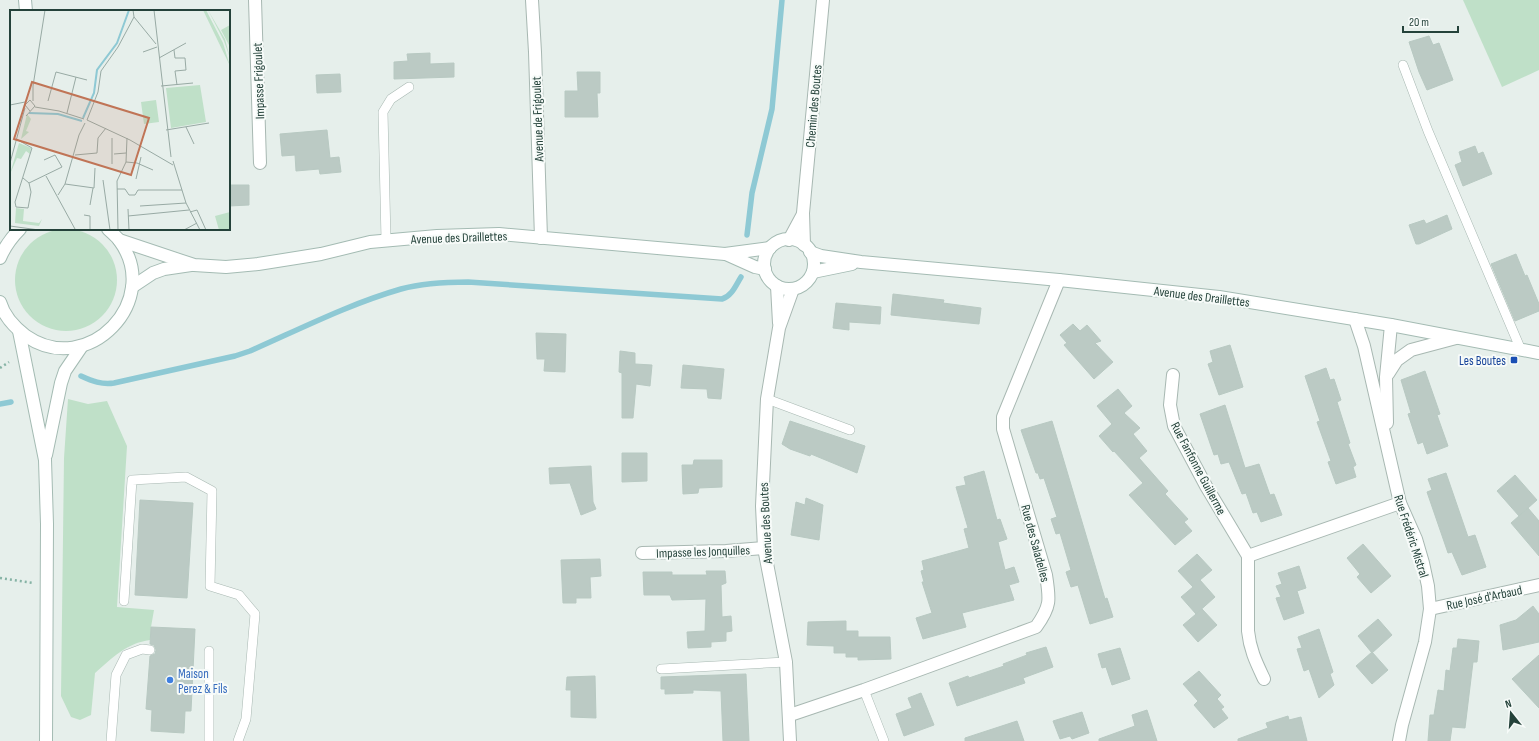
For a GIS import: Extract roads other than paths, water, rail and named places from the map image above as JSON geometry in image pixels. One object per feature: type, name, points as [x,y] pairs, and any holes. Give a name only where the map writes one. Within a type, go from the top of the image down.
[{"type":"street","points":[[25,0],[26,10]]},
{"type":"street","name":"Impasse Frigoulet","points":[[255,0],[260,163]]},
{"type":"street","name":"Avenue de Frigoulet","points":[[532,0],[536,60],[541,238]]},
{"type":"street","name":"Chemin des Boutes","points":[[807,248],[803,213],[823,0]]},
{"type":"street","name":"Chemin des Boutes","points":[[789,240],[803,213]]},
{"type":"street","points":[[0,258],[4,247],[12,236],[19,230]]},
{"type":"street","points":[[0,305],[9,320],[19,331],[33,340],[48,346],[65,348],[82,346],[100,338],[116,324],[127,307],[132,287],[132,270],[127,254],[119,240],[109,230]]},
{"type":"street","name":"Avenue des Draillettes","points":[[119,240],[194,264],[226,267],[258,264],[321,254],[370,242],[437,236],[499,234],[725,254],[770,248]]},
{"type":"street","points":[[782,240],[789,240],[797,241],[807,248],[813,258],[813,272],[805,283],[794,289],[785,289],[771,282],[765,269],[764,262],[766,254],[770,248],[782,240]]},
{"type":"street","name":"Avenue des Draillettes","points":[[807,248],[821,256],[861,262],[1059,280],[1219,297],[1392,325],[1539,353]]},
{"type":"street","name":"Avenue des Draillettes","points":[[725,254],[755,267],[765,269]]},
{"type":"street","name":"Avenue des Draillettes","points":[[813,272],[861,262]]},
{"type":"street","name":"Avenue des Draillettes","points":[[132,287],[153,273],[164,269],[194,264]]},
{"type":"street","name":"Rue des Saladelles","points":[[790,715],[864,690],[1036,627],[1046,612],[1049,596],[1046,575],[1003,429],[1003,417],[1059,280]]},
{"type":"street","name":"Avenue des Boutes","points":[[777,286],[779,328]]},
{"type":"street","name":"Avenue des Boutes","points":[[790,741],[790,715],[786,662],[764,548],[762,492],[767,399],[779,328],[794,289]]},
{"type":"street","name":"Rue Frédéric Mistral","points":[[1355,319],[1364,346],[1400,503],[1416,539],[1428,586],[1430,610],[1426,642],[1402,725],[1400,741]]},
{"type":"street","name":"Rue Frédéric Mistral","points":[[1388,448],[1386,377],[1392,325]]},
{"type":"street","points":[[19,331],[45,460],[46,741]]},
{"type":"street","points":[[1386,377],[1397,360],[1411,350],[1456,338]]},
{"type":"street","points":[[45,460],[63,377],[71,360],[82,346]]},
{"type":"street","name":"Rue Fanfonne Guillerme","points":[[1173,375],[1170,405],[1174,426],[1206,486],[1248,556]]},
{"type":"street","points":[[1264,679],[1253,656],[1248,631],[1248,556],[1400,503]]},
{"type":"street","name":"Impasse les Jonquilles","points":[[642,553],[726,551],[764,548]]},
{"type":"street","name":"Rue José d'Arbaud","points":[[1430,610],[1539,585]]},
{"type":"lane","points":[[1403,64],[1428,131],[1521,350]]},
{"type":"lane","points":[[386,240],[383,112],[391,99],[409,87]]},
{"type":"lane","points":[[767,399],[850,430]]},
{"type":"lane","points":[[124,601],[132,480],[186,477],[212,491],[210,586],[239,595],[255,614],[246,720],[238,741]]},
{"type":"lane","points":[[111,741],[116,675],[126,655],[142,649],[150,650]]},
{"type":"lane","points":[[209,652],[209,741]]},
{"type":"lane","points":[[661,669],[786,662]]},
{"type":"lane","points":[[864,690],[884,741]]},
{"type":"waterway","points":[[747,235],[752,193],[772,109],[782,0]]},
{"type":"waterway","points":[[81,376],[97,382],[114,383],[235,356],[250,351],[362,302],[418,285],[468,282],[722,299],[731,293],[741,277]]},
{"type":"waterway","points":[[0,404],[11,402]]},
{"type":"place","name":"Les Boutes","points":[[1514,360]]},
{"type":"place","name":"Maison Perez & Fils","points":[[170,680]]}]
